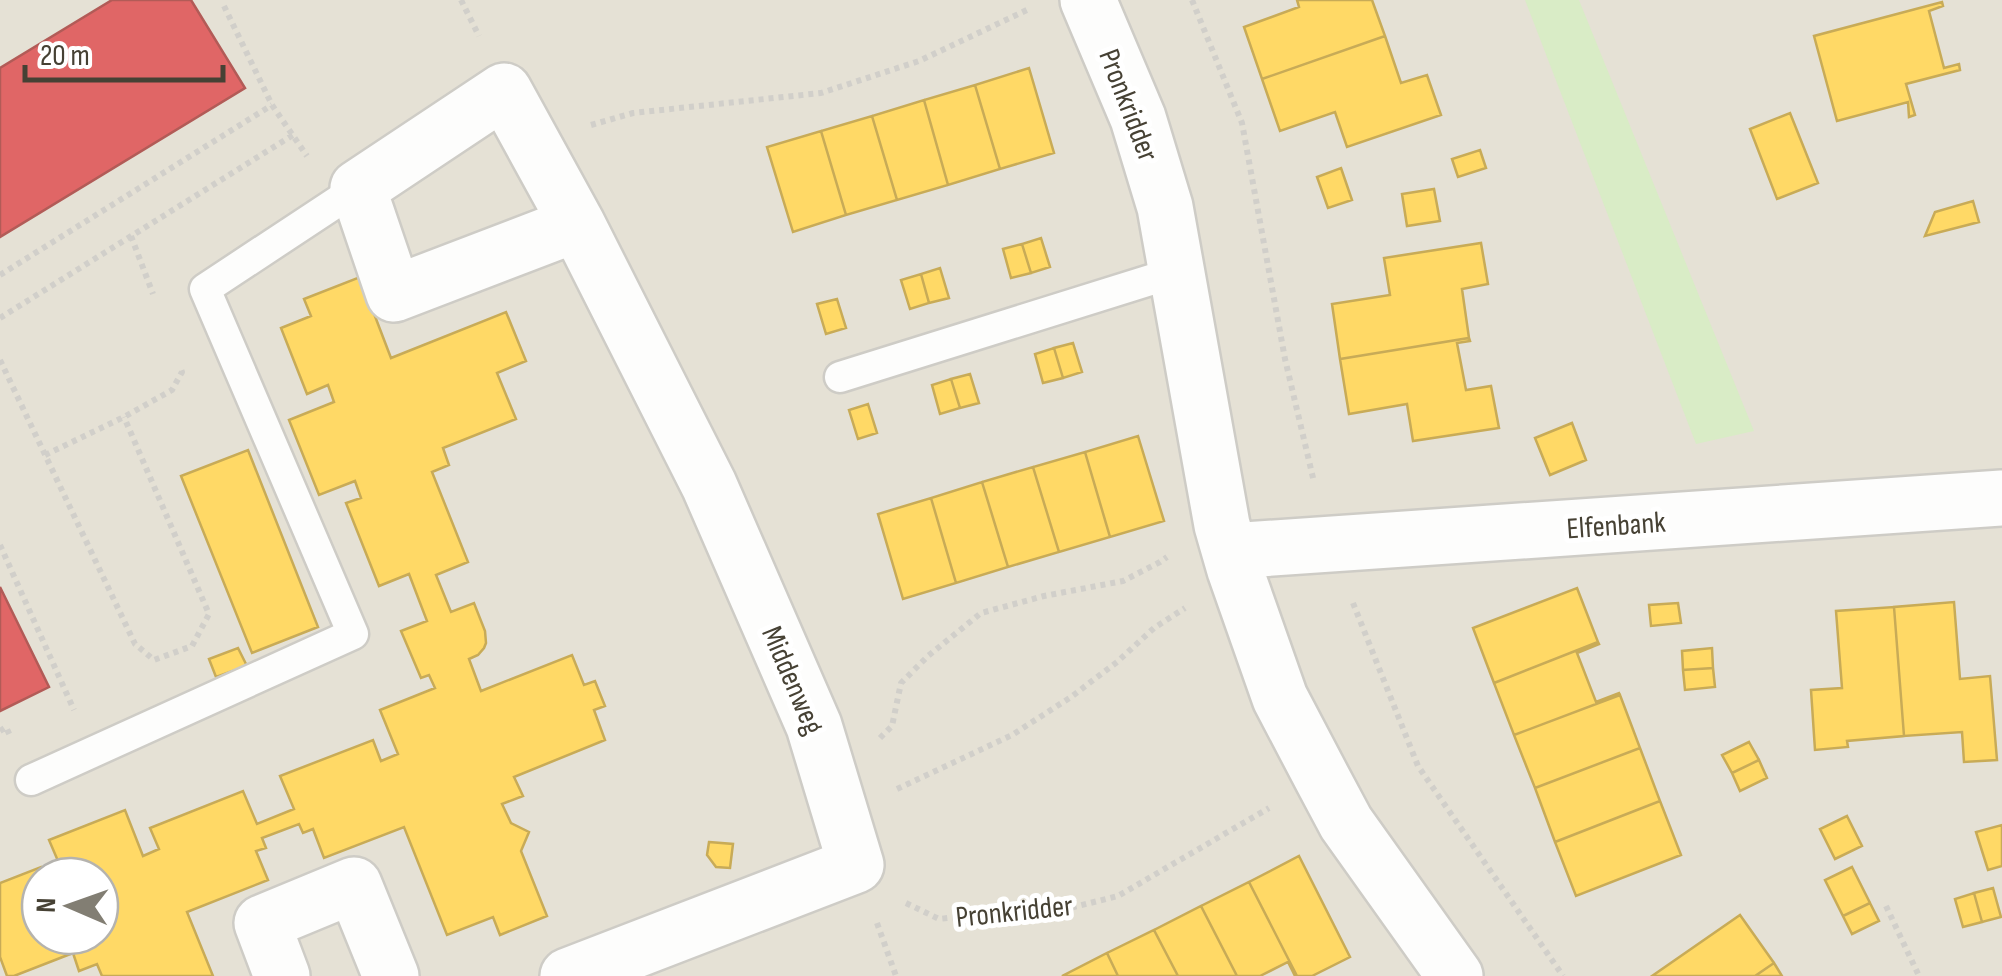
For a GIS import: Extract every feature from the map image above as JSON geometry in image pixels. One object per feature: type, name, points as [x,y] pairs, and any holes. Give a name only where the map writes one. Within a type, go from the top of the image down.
[{"type":"street","name":"Pronkridder","points":[[1088,0],[1138,118],[1165,206],[1229,545],[1280,698],[1346,823],[1456,976]]},
{"type":"street","name":"Middenweg","points":[[349,195],[504,92],[577,224],[709,485],[814,726],[856,865],[568,976]]},
{"type":"street","points":[[349,195],[394,294],[577,224]]},
{"type":"street","name":"Elfenbank","points":[[1229,545],[2002,498]]},
{"type":"street","points":[[282,976],[262,923],[354,885],[391,976]]},
{"type":"lane","points":[[30,780],[353,634],[204,289],[349,195]]},
{"type":"lane","points":[[840,376],[1176,272]]},
{"type":"path","points":[[224,6],[272,105],[293,136],[349,195]]},
{"type":"path","points":[[532,142],[633,112],[821,92],[920,60],[1032,8]]},
{"type":"path","points":[[0,275],[272,105]]},
{"type":"path","points":[[0,318],[293,136]]},
{"type":"path","points":[[131,236],[156,304]]},
{"type":"path","points":[[45,455],[172,390],[182,372],[176,355]]},
{"type":"path","points":[[0,360],[135,644],[154,660],[192,646],[209,614],[124,417]]},
{"type":"path","points":[[0,545],[94,752]]},
{"type":"path","points":[[834,791],[1012,735],[1117,662],[1154,628],[1229,545]]},
{"type":"path","points":[[834,791],[892,726],[901,683],[981,614],[1044,596],[1123,581],[1160,562],[1229,545]]},
{"type":"path","name":"Pronkridder","points":[[893,897],[939,919],[1062,910],[1118,896],[1322,778]]},
{"type":"path","points":[[1886,906],[1919,976]]},
{"type":"shaded area","points":[[0,0],[2002,0],[2002,976],[0,976]]},
{"type":"green space","points":[[1525,0],[1579,0],[1754,431],[1696,444]]},
{"type":"building: Homes","points":[[1297,0],[1372,0],[1385,36],[1262,79],[1244,27],[1299,7]]},
{"type":"building: Homes","points":[[1942,2],[1943,6],[1929,11],[1944,68],[1959,64],[1960,70],[1906,84],[1915,115],[1909,117],[1908,102],[1837,121],[1814,36]]},
{"type":"building: Homes","points":[[1385,36],[1401,83],[1427,75],[1441,115],[1347,147],[1335,112],[1280,131],[1262,79]]},
{"type":"building: Homes","points":[[1029,68],[1054,153],[1000,169],[975,85]]},
{"type":"building: Homes","points":[[975,85],[1000,169],[948,185],[924,100]]},
{"type":"building: Homes","points":[[924,100],[948,185],[897,200],[872,116]]},
{"type":"building: Homes","points":[[1790,113],[1818,183],[1777,199],[1750,129]]},
{"type":"building: Homes","points":[[872,116],[897,200],[846,215],[821,131]]},
{"type":"building: Homes","points":[[821,131],[846,215],[793,232],[767,147]]},
{"type":"building: Homes","points":[[1480,150],[1486,168],[1458,177],[1452,159]]},
{"type":"building: Homes","points":[[1341,168],[1352,200],[1328,208],[1317,177]]},
{"type":"building: Homes","points":[[1434,189],[1440,221],[1407,226],[1402,194]]},
{"type":"building: Homes","points":[[1973,201],[1979,222],[1925,236],[1935,212]]},
{"type":"building: Homes","points":[[1041,238],[1050,267],[1031,273],[1022,244]]},
{"type":"building: Homes","points":[[1481,243],[1488,284],[1462,289],[1469,338],[1340,359],[1332,304],[1390,295],[1384,258]]},
{"type":"building: Homes","points":[[1022,244],[1031,273],[1011,278],[1003,249]]},
{"type":"building: Homes","points":[[940,268],[949,298],[929,303],[921,274]]},
{"type":"building: Homes","points":[[921,274],[929,303],[910,309],[901,280]]},
{"type":"building: Homes","points":[[360,277],[391,358],[506,312],[526,361],[497,373],[516,419],[443,448],[449,465],[432,472],[468,562],[436,575],[451,612],[474,603],[485,631],[484,648],[469,659],[481,691],[572,655],[584,685],[595,681],[605,706],[594,710],[605,740],[514,777],[523,796],[502,804],[511,823],[529,832],[521,851],[547,916],[500,935],[493,917],[447,935],[404,827],[324,858],[313,829],[303,833],[299,824],[262,838],[266,848],[256,851],[268,880],[187,912],[213,976],[102,976],[97,964],[79,971],[74,956],[120,956],[120,856],[56,856],[49,840],[125,810],[143,856],[159,849],[150,828],[243,791],[257,824],[294,809],[280,776],[373,740],[381,761],[398,754],[380,710],[435,688],[429,675],[421,678],[401,631],[427,621],[409,574],[379,586],[346,503],[361,498],[355,481],[319,495],[289,420],[334,402],[328,385],[307,394],[281,328],[311,316],[304,299]]},
{"type":"building: Homes","points":[[837,299],[846,328],[826,334],[817,304]]},
{"type":"building: Homes","points":[[1469,338],[1470,341],[1457,343],[1466,390],[1491,386],[1499,428],[1413,441],[1407,404],[1349,414],[1340,359]]},
{"type":"building: Homes","points":[[1073,343],[1082,372],[1063,378],[1054,348]]},
{"type":"building: Homes","points":[[1054,348],[1063,378],[1043,383],[1035,354]]},
{"type":"building: Homes","points":[[970,374],[979,403],[960,408],[951,379]]},
{"type":"building: Homes","points":[[951,379],[960,408],[940,414],[932,385]]},
{"type":"building: Homes","points":[[868,404],[877,433],[858,439],[849,410]]},
{"type":"building: Homes","points":[[1572,423],[1586,460],[1550,475],[1535,438]]},
{"type":"building: Homes","points":[[1138,436],[1164,521],[1110,537],[1085,452]]},
{"type":"building: Homes","points":[[248,450],[318,627],[252,653],[181,476]]},
{"type":"building: Homes","points":[[1085,452],[1110,537],[1059,552],[1033,467]]},
{"type":"building: Homes","points":[[1033,467],[1059,552],[1008,567],[982,482]]},
{"type":"building: Homes","points":[[982,482],[1008,567],[956,583],[931,498]]},
{"type":"building: Homes","points":[[931,498],[956,583],[903,599],[878,514]]},
{"type":"building: Homes","points":[[1577,588],[1598,642],[1494,683],[1473,628]]},
{"type":"building: Homes","points":[[1954,602],[1960,679],[1990,676],[1997,760],[1964,762],[1962,732],[1904,736],[1894,607]]},
{"type":"building: Homes","points":[[1678,603],[1681,623],[1651,626],[1649,605]]},
{"type":"building: Homes","points":[[1894,607],[1904,736],[1847,741],[1848,747],[1815,750],[1811,690],[1842,688],[1836,611]]},
{"type":"building: Homes","points":[[1598,642],[1577,653],[1596,702],[1620,695],[1514,735],[1494,683]]},
{"type":"building: Homes","points":[[238,648],[247,666],[216,677],[209,659]]},
{"type":"building: Homes","points":[[1712,648],[1713,668],[1683,670],[1682,651]]},
{"type":"building: Homes","points":[[1713,668],[1715,687],[1685,690],[1683,670]]},
{"type":"building: Homes","points":[[1620,695],[1640,748],[1535,788],[1514,735]]},
{"type":"building: Homes","points":[[1749,742],[1759,760],[1732,773],[1722,755]]},
{"type":"building: Homes","points":[[1640,748],[1660,801],[1555,842],[1535,788]]},
{"type":"building: Homes","points":[[1759,760],[1767,778],[1740,791],[1732,773]]},
{"type":"building: Homes","points":[[1660,801],[1681,855],[1576,896],[1555,842]]},
{"type":"building: Homes","points":[[1847,816],[1862,846],[1835,859],[1820,829]]},
{"type":"building: Homes","points":[[2002,825],[2002,866],[1988,870],[1976,832]]},
{"type":"building: Homes","points":[[709,842],[733,844],[730,868],[716,867],[707,855]]},
{"type":"building: Homes","points":[[1299,856],[1350,957],[1312,976],[1297,976],[1249,882]]},
{"type":"building: Homes","points":[[1852,867],[1870,903],[1843,916],[1825,880]]},
{"type":"building: Homes","points":[[20,875],[20,956],[65,956],[7,976],[0,957],[0,883]]},
{"type":"building: Homes","points":[[1249,882],[1297,976],[1288,962],[1260,976],[1237,976],[1201,906]]},
{"type":"building: Homes","points":[[1993,888],[2001,917],[1982,922],[1974,893]]},
{"type":"building: Homes","points":[[1974,893],[1982,922],[1963,927],[1955,899]]},
{"type":"building: Homes","points":[[1870,903],[1879,921],[1852,934],[1843,916]]},
{"type":"building: Homes","points":[[1201,906],[1237,976],[1178,976],[1154,930]]},
{"type":"building: Homes","points":[[1740,915],[1774,963],[1755,976],[1652,976]]},
{"type":"building: Homes","points":[[1154,930],[1178,976],[1118,976],[1107,953]]},
{"type":"building: Homes","points":[[1107,953],[1118,976],[1062,976]]},
{"type":"building: Homes","points":[[1774,963],[1782,976],[1755,976]]},
{"type":"building: Shops","points":[[112,0],[191,0],[245,88],[0,237],[0,68]]},
{"type":"building: Shops","points":[[0,587],[49,687],[0,711]]}]
